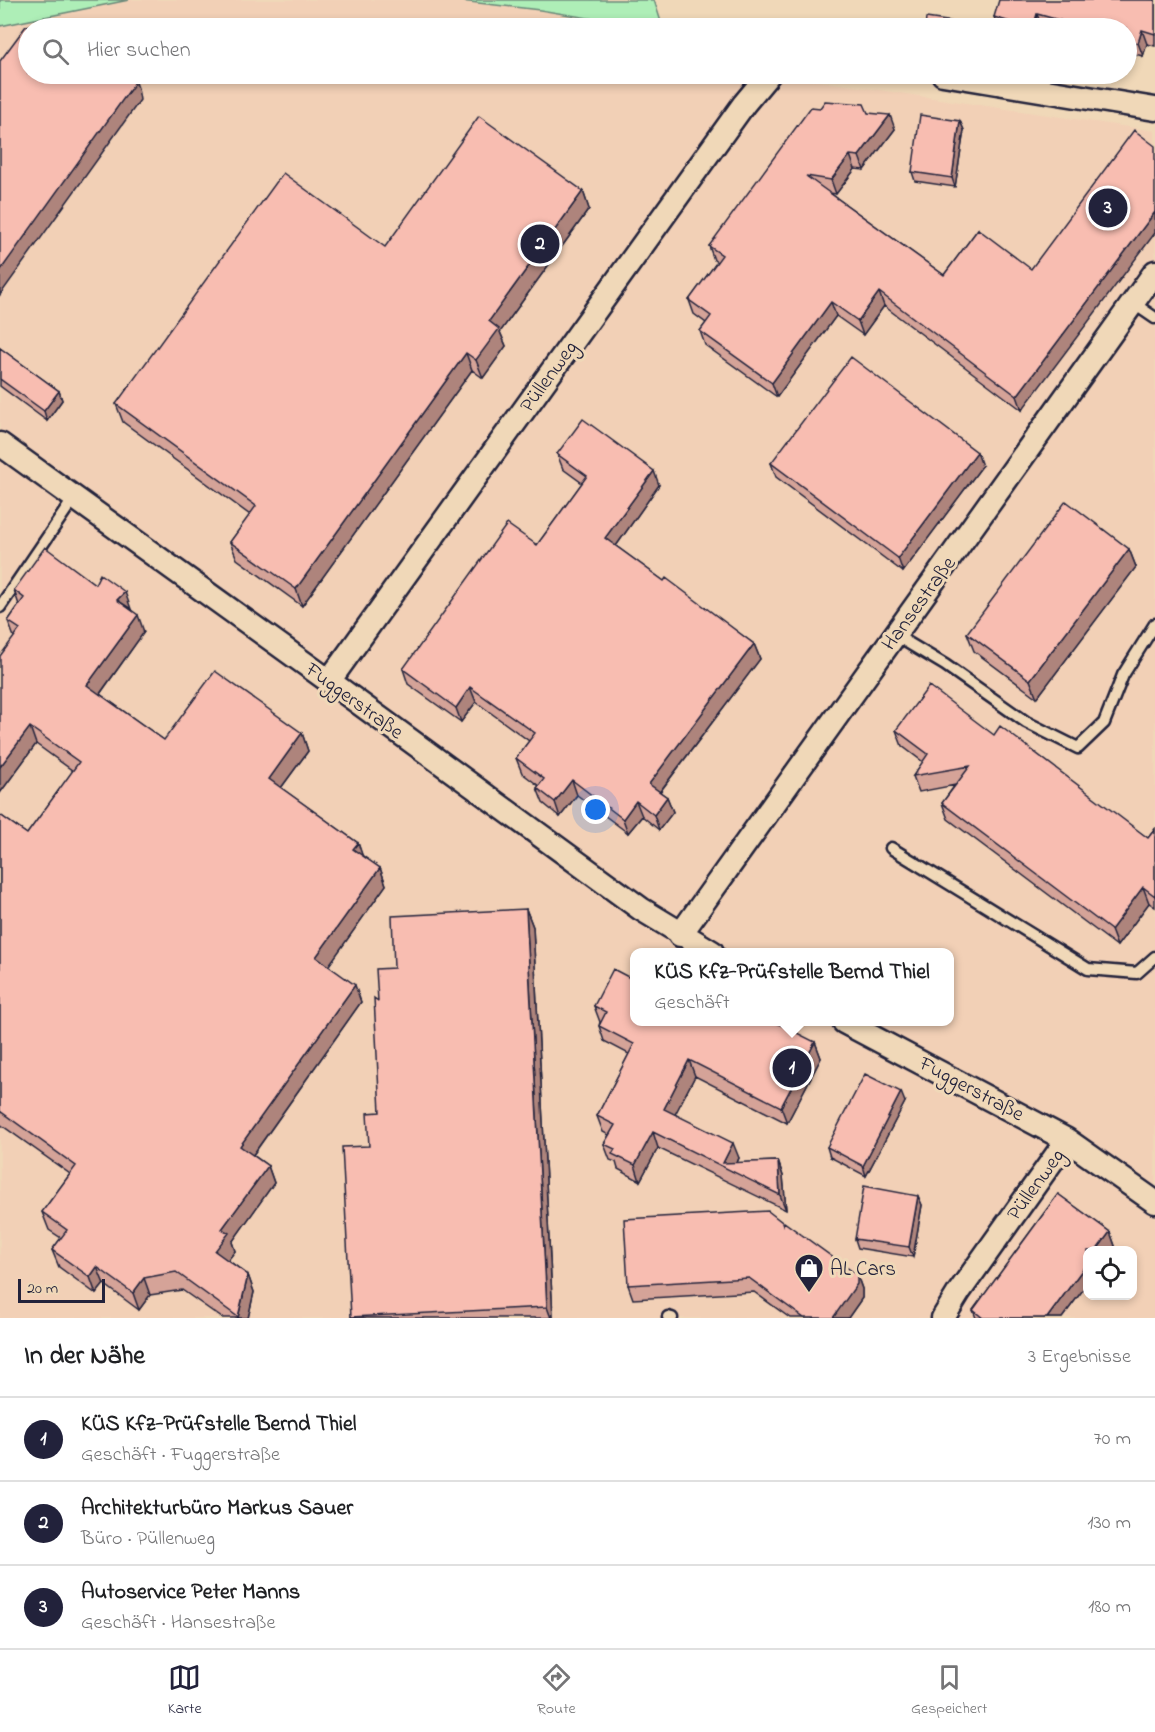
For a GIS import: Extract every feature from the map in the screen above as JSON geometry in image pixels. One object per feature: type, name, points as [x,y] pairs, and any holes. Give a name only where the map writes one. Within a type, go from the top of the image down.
[{"type":"street","name":"Püllenweg","points":[[329,681],[761,84]]},
{"type":"street","points":[[1004,84],[1155,109]]},
{"type":"street","name":"Hansestraße","points":[[681,935],[1155,272]]},
{"type":"street","name":"Fuggerstraße","points":[[0,444],[641,909],[705,948]]},
{"type":"street","name":"Fuggerstraße","points":[[851,1026],[1067,1140]]},
{"type":"street","name":"Püllenweg","points":[[943,1318],[958,1292],[1067,1140],[1155,1202]]},
{"type":"lane","points":[[1132,303],[1155,318]]},
{"type":"lane","points":[[0,606],[74,498]]},
{"type":"lane","points":[[895,635],[945,665],[1026,722],[1078,748],[1104,723],[1123,675],[1155,624]]},
{"type":"lane","points":[[891,848],[1088,969],[1137,973],[1155,957]]},
{"type":"shaded area","points":[[129,0],[452,0],[588,18],[40,18]]},
{"type":"shaded area","points":[[18,22],[18,84],[839,84],[1155,131],[1155,1318],[0,1318],[0,26]]},
{"type":"green space","points":[[0,0],[129,0],[40,18],[18,18],[18,22],[0,26]]},
{"type":"green space","points":[[452,0],[654,0],[660,18],[588,18]]},
{"type":"building","points":[[999,0],[1155,0],[1155,34],[1142,30],[1137,43],[1137,18],[1052,18],[1037,14],[1036,18],[994,17]]},
{"type":"building","points":[[18,37],[18,84],[134,84],[0,271],[0,61]]},
{"type":"building","points":[[825,101],[864,104],[868,113],[890,115],[859,156],[850,155],[831,180],[806,176],[944,275],[978,229],[1031,269],[1134,130],[1155,146],[1155,212],[1017,396],[879,292],[858,321],[831,302],[772,383],[700,331],[711,316],[689,300],[722,255],[709,246],[811,107],[820,108]]},
{"type":"building","points":[[920,115],[960,121],[952,178],[912,172]]},
{"type":"building","points":[[479,116],[583,191],[489,321],[499,329],[476,360],[466,353],[296,589],[230,542],[256,506],[116,404],[283,173],[385,247]]},
{"type":"building","points":[[0,348],[59,391],[44,411],[0,379]]},
{"type":"building","points":[[851,357],[977,452],[898,558],[771,463]]},
{"type":"building","points":[[583,419],[654,471],[605,538],[664,581],[666,578],[754,644],[649,784],[667,797],[654,815],[636,801],[623,819],[572,780],[555,802],[537,788],[544,779],[516,758],[535,733],[470,687],[456,708],[403,669],[507,524],[537,545],[587,476],[557,454]]},
{"type":"building","points":[[1066,501],[1129,549],[1030,680],[967,633]]},
{"type":"building","points":[[45,547],[95,584],[100,574],[125,592],[117,600],[138,615],[87,685],[164,740],[215,671],[302,733],[269,779],[358,843],[353,849],[380,868],[316,957],[355,985],[240,1146],[268,1166],[222,1229],[229,1233],[215,1251],[248,1275],[238,1317],[176,1272],[144,1278],[133,1293],[97,1267],[90,1277],[52,1250],[67,1230],[42,1212],[76,1166],[0,1111],[0,815],[27,834],[79,762],[30,727],[0,767],[0,656],[20,629],[8,621],[24,598],[14,590]]},
{"type":"building","points":[[929,686],[994,735],[1000,726],[1148,838],[1155,829],[1155,896],[1143,887],[1111,930],[942,803],[970,766],[913,776],[928,754],[896,730]]},
{"type":"building","points":[[526,909],[547,1307],[351,1317],[342,1147],[369,1146],[367,1113],[380,1112],[374,998],[378,1001],[376,969],[394,968],[392,916]]},
{"type":"building","points":[[613,969],[630,978],[630,1026],[783,1026],[815,1042],[781,1107],[689,1060],[664,1109],[733,1143],[723,1163],[778,1161],[780,1195],[653,1132],[635,1165],[612,1154],[615,1149],[604,1144],[615,1125],[597,1116],[634,1044],[599,1026],[606,1012],[594,1006]]},
{"type":"building","points":[[865,1074],[901,1092],[863,1166],[827,1147]]},
{"type":"building","points":[[864,1186],[918,1196],[909,1247],[855,1239]]},
{"type":"building","points":[[1058,1194],[1110,1232],[1100,1246],[1083,1246],[1083,1269],[1047,1318],[983,1318],[973,1310]]},
{"type":"building","points":[[768,1211],[783,1225],[784,1222],[857,1275],[857,1284],[833,1318],[804,1318],[749,1278],[628,1285],[624,1219]]},
{"type":"place","name":"Autoservice Peter Manns","points":[[1108,208]]},
{"type":"place","name":"Architekturbüro Markus Sauer","points":[[540,244]]},
{"type":"place","name":"KÜS Kfz-Prüfstelle Bernd Thiel","points":[[792,1068]]},
{"type":"place","name":"AL Cars","points":[[809,1294]]}]
